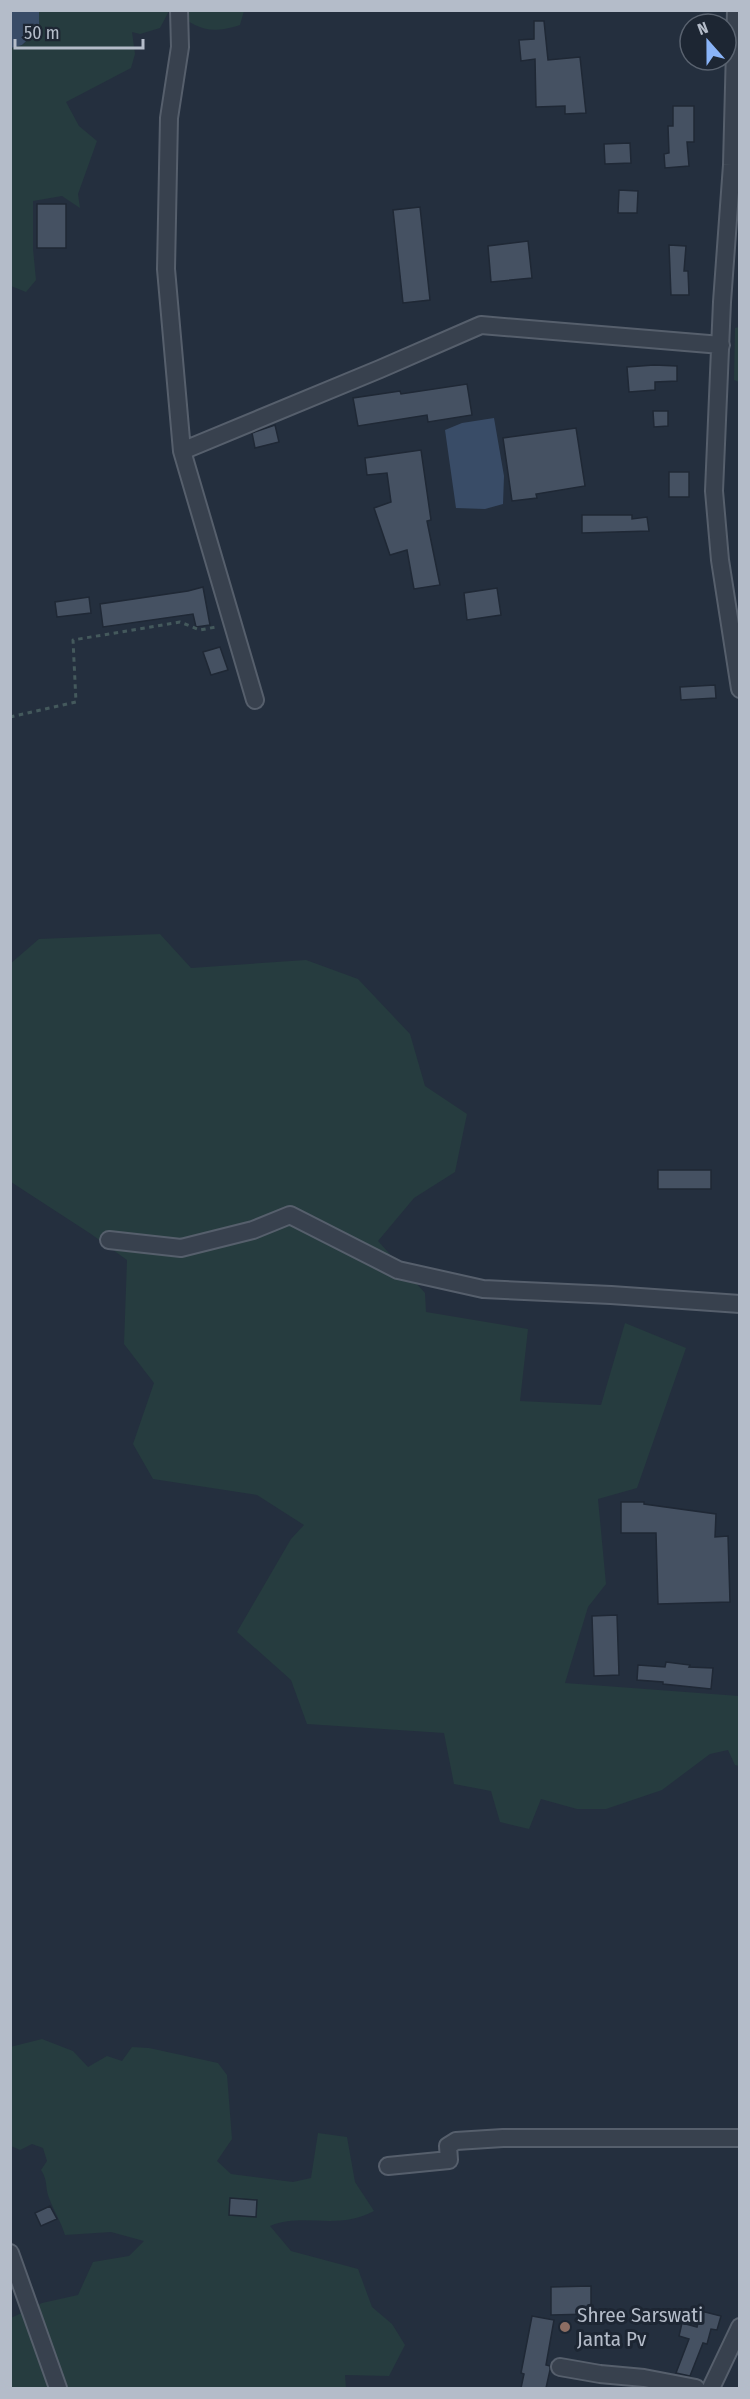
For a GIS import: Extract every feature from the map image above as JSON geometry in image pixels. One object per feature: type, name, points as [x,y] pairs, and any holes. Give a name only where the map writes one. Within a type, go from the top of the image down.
[{"type":"street","points":[[179,10],[180,47],[169,118],[166,269],[182,451],[255,700]]},
{"type":"street","points":[[736,10],[732,165],[714,491],[722,570],[740,689]]},
{"type":"street","points":[[182,451],[481,325],[721,345]]},
{"type":"street","points":[[109,1240],[181,1248],[253,1230],[290,1215],[398,1270],[483,1289],[611,1294],[740,1304]]},
{"type":"street","points":[[388,2166],[449,2160],[448,2146],[456,2141],[503,2138],[740,2138]]},
{"type":"street","points":[[10,2253],[58,2388]]},
{"type":"street","points":[[711,2388],[740,2327]]},
{"type":"street","points":[[560,2367],[644,2378],[696,2388]]},
{"type":"path","points":[[10,717],[76,702],[73,640],[180,622],[200,630],[233,624]]},
{"type":"green space","points":[[39,11],[169,11],[160,28],[140,34],[132,32],[135,54],[131,68],[66,102],[79,126],[97,141],[78,194],[80,208],[62,196],[33,201],[33,249],[36,280],[26,292],[11,286],[10,48],[22,45],[39,29]]},
{"type":"green space","points":[[172,11],[244,11],[240,25],[211,30],[197,26]]},
{"type":"green space","points":[[740,327],[739,382],[734,380],[735,328]]},
{"type":"green space","points":[[160,934],[191,968],[306,960],[358,979],[410,1034],[425,1086],[467,1114],[455,1172],[414,1198],[378,1241],[425,1293],[426,1312],[528,1329],[520,1401],[601,1405],[625,1323],[686,1348],[637,1488],[598,1499],[606,1584],[588,1607],[565,1683],[739,1696],[739,1766],[735,1765],[728,1750],[710,1754],[662,1790],[606,1809],[577,1809],[541,1799],[529,1829],[500,1822],[491,1791],[454,1784],[444,1733],[307,1724],[291,1680],[237,1632],[291,1539],[304,1525],[257,1495],[153,1479],[133,1444],[154,1383],[124,1344],[127,1260],[11,1182],[10,964],[39,939]]},
{"type":"green space","points":[[42,2039],[73,2051],[88,2067],[107,2056],[122,2061],[132,2047],[149,2048],[218,2063],[227,2075],[232,2139],[217,2161],[231,2174],[293,2182],[311,2178],[318,2133],[347,2137],[355,2182],[374,2211],[347,2220],[283,2222],[270,2226],[291,2251],[358,2269],[372,2307],[392,2324],[405,2345],[389,2376],[345,2375],[346,2388],[11,2388],[11,2318],[42,2303],[78,2295],[93,2262],[129,2256],[144,2241],[111,2232],[65,2235],[49,2198],[45,2177],[41,2170],[47,2161],[43,2148],[32,2144],[20,2150],[11,2146],[10,2047]]},
{"type":"water","points":[[11,10],[39,11],[39,29],[22,45],[11,48]]},
{"type":"water","points":[[494,418],[504,476],[503,504],[485,509],[456,508],[445,430],[462,423]]},
{"type":"building","points":[[534,21],[544,21],[548,60],[580,57],[586,113],[565,114],[565,106],[536,107],[535,59],[521,61],[519,40],[534,39]]},
{"type":"building","points":[[673,106],[694,106],[694,142],[687,142],[689,166],[665,168],[664,154],[669,153],[668,126],[673,126]]},
{"type":"building","points":[[630,143],[631,163],[605,164],[604,144]]},
{"type":"building","points":[[619,190],[638,191],[637,213],[618,213]]},
{"type":"building","points":[[37,204],[66,204],[66,248],[37,248]]},
{"type":"building","points":[[420,207],[430,300],[403,303],[393,210]]},
{"type":"building","points":[[528,241],[532,278],[491,282],[488,246]]},
{"type":"building","points":[[669,245],[686,246],[684,271],[688,271],[689,295],[671,295]]},
{"type":"building","points":[[677,366],[677,381],[655,382],[655,390],[629,392],[627,367]]},
{"type":"building","points":[[467,384],[472,415],[428,422],[427,415],[358,426],[353,398],[400,391],[401,394]]},
{"type":"building","points":[[653,411],[668,411],[668,426],[654,427]]},
{"type":"building","points":[[275,425],[279,442],[255,448],[252,433]]},
{"type":"building","points":[[576,428],[585,486],[536,494],[537,498],[512,501],[503,438]]},
{"type":"building","points":[[421,450],[431,520],[427,521],[440,585],[414,589],[407,550],[390,555],[374,508],[391,502],[387,473],[367,475],[365,458]]},
{"type":"building","points":[[669,472],[689,472],[689,497],[669,497]]},
{"type":"building","points":[[582,515],[632,515],[632,519],[647,517],[649,531],[582,533]]},
{"type":"building","points":[[203,587],[210,625],[196,627],[193,614],[103,627],[100,604]]},
{"type":"building","points":[[497,588],[501,615],[467,620],[464,593]]},
{"type":"building","points":[[89,597],[91,613],[57,617],[55,602]]},
{"type":"building","points":[[220,647],[228,670],[211,675],[203,652]]},
{"type":"building","points":[[715,685],[716,698],[681,700],[680,687]]},
{"type":"building","points":[[658,1170],[711,1170],[711,1189],[658,1189]]},
{"type":"building","points":[[621,1502],[644,1502],[644,1504],[716,1514],[715,1537],[728,1536],[730,1602],[658,1604],[656,1533],[621,1533]]},
{"type":"building","points":[[617,1615],[619,1675],[594,1676],[592,1616]]},
{"type":"building","points":[[666,1662],[690,1665],[689,1667],[713,1668],[711,1689],[637,1680],[638,1665],[665,1667]]},
{"type":"building","points":[[230,2198],[257,2200],[256,2217],[229,2215]]},
{"type":"building","points":[[50,2206],[57,2219],[41,2226],[35,2213]]},
{"type":"building","points":[[591,2286],[591,2314],[551,2315],[551,2287]]},
{"type":"building","points":[[701,2311],[721,2316],[717,2330],[711,2329],[707,2344],[703,2343],[690,2376],[676,2373],[689,2339],[679,2336],[682,2323],[697,2327]]},
{"type":"building","points":[[532,2316],[554,2320],[546,2365],[550,2366],[550,2370],[546,2388],[521,2388],[524,2374],[521,2373]]},
{"type":"place","name":"Shree Sarswati Janta Pv","points":[[565,2327]]}]
